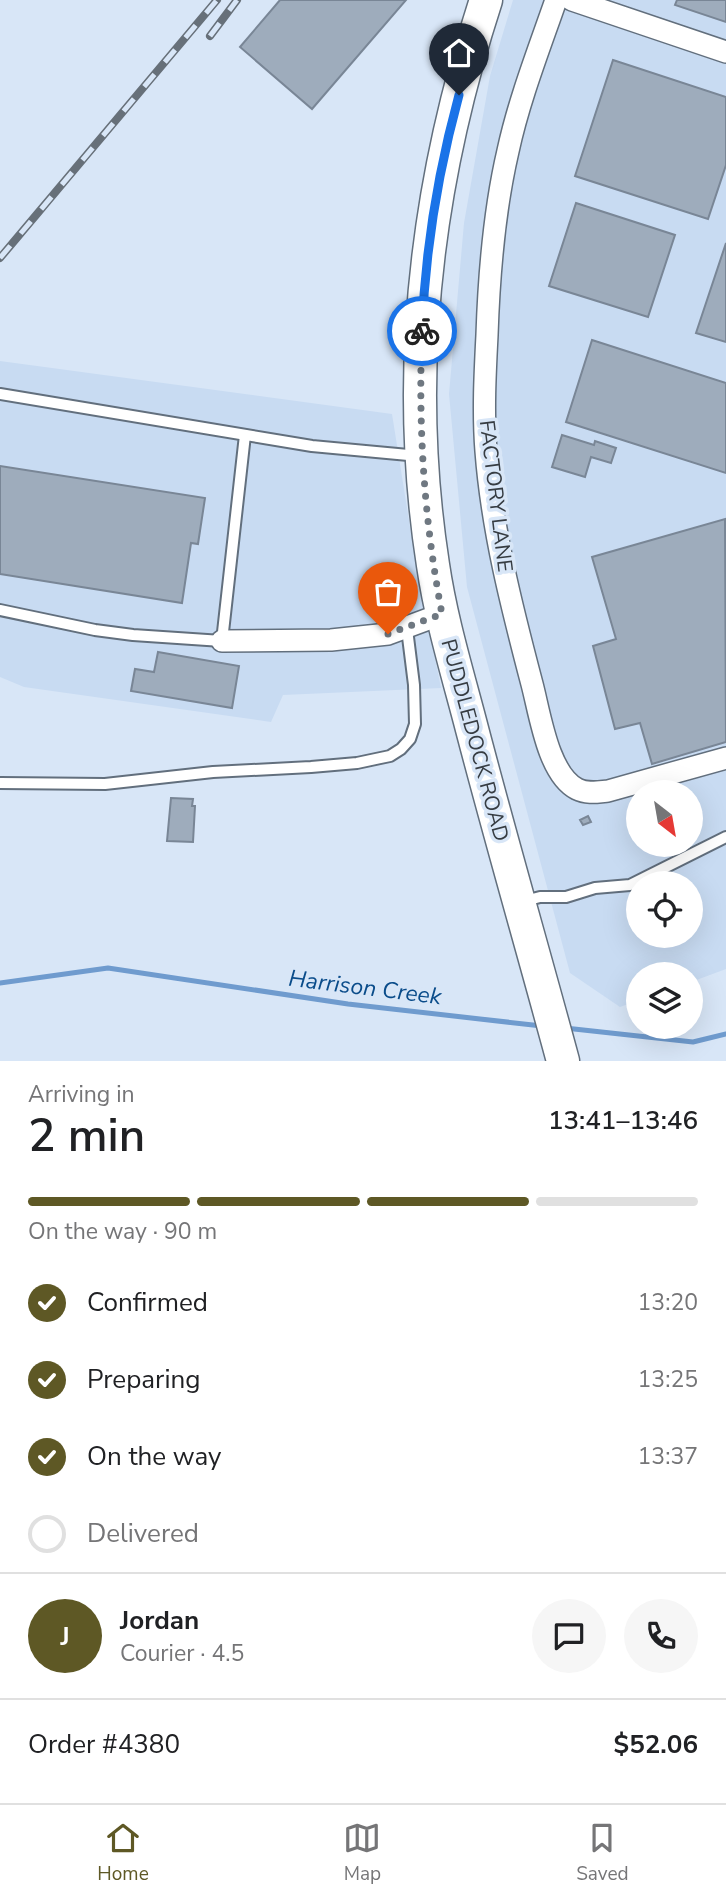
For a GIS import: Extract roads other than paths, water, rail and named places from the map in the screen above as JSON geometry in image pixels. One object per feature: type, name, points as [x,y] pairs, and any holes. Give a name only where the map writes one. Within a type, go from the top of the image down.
[{"type":"main road","name":"PUDDLEDOCK ROAD","points":[[486,0],[450,128],[429,239],[422,311],[419,387],[421,456],[433,566],[442,614],[557,1041]]},
{"type":"street","name":"FACTORY LANE","points":[[556,0],[508,151],[491,254],[484,394],[486,452],[498,541],[547,738],[557,769],[565,780],[577,789],[588,792],[608,791],[726,758]]},
{"type":"street","points":[[572,0],[726,52]]},
{"type":"street","points":[[222,641],[331,640],[388,634],[442,614]]},
{"type":"lane","points":[[0,394],[312,446],[421,456]]},
{"type":"lane","points":[[0,610],[95,631],[222,641],[245,435]]},
{"type":"lane","points":[[0,783],[105,784],[213,772],[322,766],[390,756],[410,739],[415,724],[414,685],[407,629]]},
{"type":"lane","points":[[519,903],[540,897],[566,897],[595,888],[630,885],[726,837]]},
{"type":"waterway","name":"Harrison Creek","points":[[0,983],[108,968],[348,1004],[542,1026]]},
{"type":"waterway","name":"Harrison Creek","points":[[565,1028],[693,1042],[726,1034]]},
{"type":"railway","points":[[0,258],[217,0]]},
{"type":"railway","points":[[210,36],[237,0]]}]
